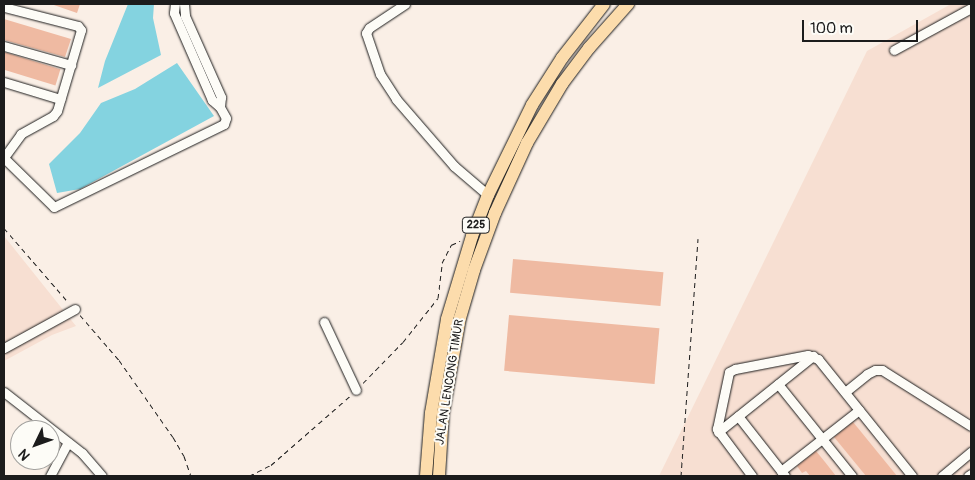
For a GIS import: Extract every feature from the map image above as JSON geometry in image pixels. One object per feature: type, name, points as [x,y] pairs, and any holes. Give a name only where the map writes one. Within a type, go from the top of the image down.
[{"type":"highway","name":"JALAN LENCONG TIMUR","points":[[426,476],[431,413],[447,319],[472,236],[488,195],[520,126],[544,84],[604,4]]},
{"type":"highway","name":"225","points":[[589,48],[618,4]]},
{"type":"highway","name":"JALAN LENCONG TIMUR","points":[[438,476],[443,414],[453,348],[474,270],[495,214],[527,143],[562,84],[589,48],[628,4]]},
{"type":"street","points":[[4,7],[78,26],[81,30],[53,116],[21,134],[4,157],[51,205],[56,206],[224,124],[226,118],[220,107],[212,100],[174,13],[175,4]]},
{"type":"street","points":[[184,4],[185,16],[221,98],[220,107]]},
{"type":"street","points":[[405,4],[369,28],[366,33],[380,74],[396,99],[454,166],[488,195]]},
{"type":"street","points":[[894,50],[971,8]]},
{"type":"street","points":[[4,46],[71,65]]},
{"type":"street","points":[[4,82],[60,98]]},
{"type":"street","points":[[4,348],[75,309]]},
{"type":"street","points":[[324,322],[356,390]]},
{"type":"street","points":[[747,474],[716,427],[730,371],[803,355],[813,356],[845,392],[912,476]]},
{"type":"street","points":[[718,432],[813,356]]},
{"type":"street","points":[[845,392],[867,374],[874,370],[882,370],[971,426]]},
{"type":"street","points":[[778,384],[852,476]]},
{"type":"street","points":[[4,392],[82,453],[102,476]]},
{"type":"street","points":[[738,416],[783,474],[859,410]]},
{"type":"street","points":[[50,476],[68,442]]},
{"type":"street","points":[[942,476],[971,452]]},
{"type":"path","points":[[4,228],[119,360],[174,437],[184,456],[191,476]]},
{"type":"path","points":[[249,476],[271,465],[356,390],[403,342],[438,298],[442,263],[452,245],[472,236]]},
{"type":"path","points":[[681,476],[698,239]]},
{"type":"shaded area","points":[[951,4],[971,4],[971,476],[659,476],[867,51]]},
{"type":"shaded area","points":[[4,236],[76,326],[52,335],[4,361]]},
{"type":"water","points":[[128,4],[154,4],[153,18],[161,55],[98,88],[105,61]]},
{"type":"water","points":[[177,63],[214,116],[80,189],[57,193],[49,164],[80,133],[101,103],[135,89]]},
{"type":"building","points":[[51,4],[80,4],[77,13]]},
{"type":"building","points":[[4,19],[71,39],[65,57],[4,40]]},
{"type":"building","points":[[4,52],[60,69],[55,86],[4,70]]},
{"type":"building","points":[[513,259],[663,272],[660,306],[510,293]]},
{"type":"building","points":[[509,315],[659,328],[655,384],[504,371]]},
{"type":"building","points":[[853,422],[897,476],[866,476],[834,437]]},
{"type":"building","points":[[816,451],[836,476],[810,476],[806,471],[802,473],[797,466]]}]
